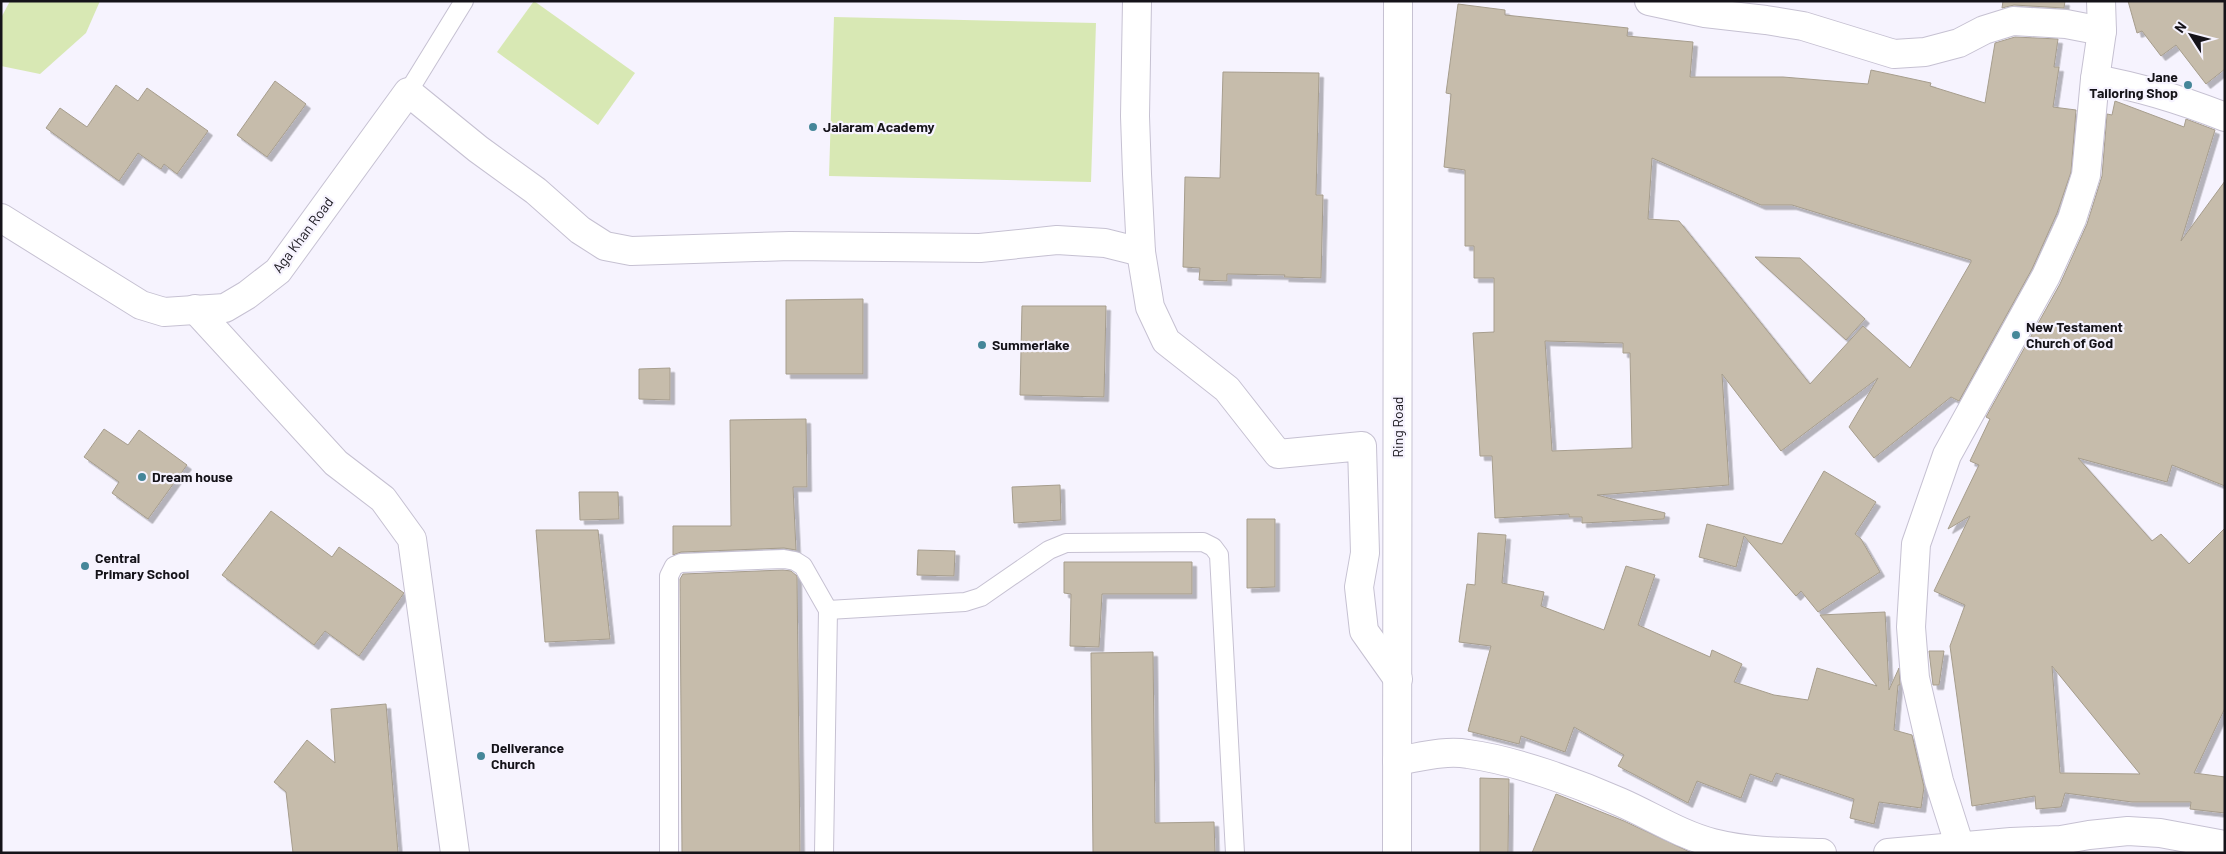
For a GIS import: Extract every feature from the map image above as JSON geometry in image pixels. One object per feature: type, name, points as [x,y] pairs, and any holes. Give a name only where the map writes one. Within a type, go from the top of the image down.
[{"type":"street","points":[[1136,1],[1135,116],[1141,252],[1150,308],[1166,341],[1227,389],[1278,454],[1362,446],[1365,553],[1359,587],[1364,631],[1398,679]]},
{"type":"street","name":"Ring Road","points":[[1397,853],[1398,1]]},
{"type":"street","points":[[1649,1],[1705,13],[1803,26],[1894,54],[1925,52],[1960,43],[1984,30],[2013,21],[2066,24],[2102,32]]},
{"type":"street","points":[[1962,850],[1939,781],[1915,678],[1911,627],[1912,585],[1916,544],[1947,455],[2042,285],[2072,219],[2086,175],[2095,79],[2102,32],[2102,1]]},
{"type":"street","points":[[2095,79],[2153,92],[2187,102],[2225,117]]},
{"type":"street","points":[[408,92],[478,149],[536,192],[580,230],[605,246],[631,251],[790,246],[980,248],[1057,240],[1106,242],[1141,252]]},
{"type":"street","name":"Aga Khan Road","points":[[1,218],[140,304],[164,312],[225,308],[247,295],[278,271],[408,92]]},
{"type":"street","points":[[195,309],[336,463],[383,499],[412,539],[455,853]]},
{"type":"street","points":[[1397,761],[1438,753],[1468,754],[1502,761],[1620,802],[1711,843],[1756,852],[1822,853]]},
{"type":"street","points":[[1888,853],[1962,850],[2011,842],[2062,840],[2128,831],[2160,833],[2225,845]]},
{"type":"lane","points":[[408,92],[464,1]]},
{"type":"lane","points":[[436,49],[477,1]]},
{"type":"lane","points":[[828,610],[965,602],[981,597],[1049,550],[1066,543],[1202,542],[1213,547],[1219,555],[1234,853]]},
{"type":"lane","points":[[669,853],[669,576],[674,566],[681,562],[784,559],[795,561],[803,566],[828,610],[824,853]]},
{"type":"green space","points":[[10,1],[100,1],[86,33],[40,74],[1,66],[1,18]]},
{"type":"green space","points":[[534,1],[635,73],[598,125],[497,52]]},
{"type":"green space","points":[[834,17],[1096,23],[1091,182],[829,176]]},
{"type":"building","points":[[2003,1],[2065,1],[2064,8],[2014,5],[2002,8]]},
{"type":"building","points":[[2128,1],[2225,1],[2225,69],[2206,84],[2176,45],[2161,56],[2142,31],[2137,33]]},
{"type":"building","points":[[1458,4],[1505,10],[1505,15],[1628,28],[1627,36],[1693,42],[1690,77],[1783,77],[1868,84],[1871,70],[1931,83],[1930,86],[1985,103],[1995,43],[2015,37],[2058,39],[2054,67],[2059,67],[2053,107],[2076,110],[2071,172],[2057,213],[2032,269],[1959,401],[1951,397],[1874,458],[1849,427],[1878,378],[1781,451],[1722,374],[1729,485],[1597,495],[1665,513],[1664,519],[1582,523],[1582,517],[1569,517],[1569,514],[1495,518],[1492,456],[1480,456],[1473,333],[1494,332],[1494,278],[1474,278],[1474,246],[1465,246],[1465,170],[1444,167],[1451,94],[1446,93]],"holes":[[[1652,158],[1761,205],[1792,205],[1971,260],[1971,262],[1910,368],[1863,326],[1810,384],[1679,221],[1648,219]],[[1545,341],[1623,343],[1623,353],[1630,353],[1632,448],[1552,451]]]},
{"type":"building","points":[[1223,72],[1319,73],[1316,195],[1323,195],[1321,278],[1227,274],[1227,281],[1199,280],[1200,268],[1183,267],[1185,177],[1220,178]]},
{"type":"building","points":[[275,81],[306,104],[267,157],[237,135]]},
{"type":"building","points":[[116,85],[138,101],[147,88],[208,131],[177,174],[164,164],[161,169],[138,153],[119,181],[46,128],[60,108],[87,127]]},
{"type":"building","points":[[2115,101],[2184,127],[2186,119],[2215,130],[2181,241],[2225,181],[2225,486],[2172,465],[2167,482],[2078,458],[2152,541],[2161,534],[2189,564],[2225,528],[2225,708],[2194,773],[2225,777],[2225,813],[2190,809],[2191,802],[2132,802],[2065,793],[2061,807],[2036,809],[2035,796],[1972,806],[1950,646],[1965,605],[1934,591],[1970,516],[1948,529],[1979,465],[1970,461],[1990,419],[1986,417],[2060,284],[2087,224],[2102,176],[2107,114],[2112,115]],"holes":[[[2052,666],[2140,774],[2060,773]]]},
{"type":"building","points":[[1755,257],[1800,258],[1865,319],[1846,340]]},
{"type":"building","points":[[863,299],[863,374],[786,374],[786,300]]},
{"type":"building","points":[[1022,306],[1106,306],[1104,397],[1020,395]]},
{"type":"building","points":[[670,368],[670,400],[639,399],[639,369]]},
{"type":"building","points":[[806,419],[807,487],[793,487],[796,550],[784,548],[681,552],[673,555],[673,526],[731,526],[730,420]]},
{"type":"building","points":[[104,429],[128,445],[139,430],[187,465],[148,519],[112,493],[119,482],[84,457]]},
{"type":"building","points":[[1824,471],[1876,502],[1855,534],[1861,539],[1880,572],[1818,612],[1801,591],[1796,596],[1744,536],[1736,567],[1699,557],[1707,524],[1782,544]]},
{"type":"building","points":[[1060,485],[1061,520],[1014,523],[1012,487]]},
{"type":"building","points":[[579,492],[618,492],[619,519],[580,520]]},
{"type":"building","points":[[271,511],[332,557],[339,547],[404,593],[359,656],[325,631],[314,645],[222,575]]},
{"type":"building","points":[[1247,519],[1275,519],[1275,587],[1247,588]]},
{"type":"building","points":[[536,530],[598,530],[610,639],[545,642]]},
{"type":"building","points":[[1478,533],[1506,535],[1502,583],[1544,592],[1541,606],[1604,630],[1626,566],[1655,575],[1638,625],[1710,657],[1712,650],[1742,664],[1734,682],[1774,695],[1808,700],[1817,668],[1877,686],[1820,615],[1885,612],[1889,690],[1899,668],[1900,685],[1898,685],[1894,730],[1912,735],[1924,787],[1921,808],[1879,802],[1874,824],[1850,818],[1854,799],[1776,773],[1772,782],[1750,774],[1741,798],[1697,781],[1688,803],[1618,766],[1624,755],[1574,727],[1565,752],[1521,736],[1519,744],[1468,731],[1491,646],[1459,642],[1467,584],[1475,585]]},
{"type":"building","points":[[918,550],[955,551],[954,576],[917,575]]},
{"type":"building","points":[[1064,562],[1192,562],[1192,594],[1102,594],[1099,647],[1070,646],[1071,594],[1064,593]]},
{"type":"building","points":[[791,571],[797,576],[800,853],[682,853],[680,579],[683,574]]},
{"type":"building","points":[[1929,651],[1944,651],[1939,685],[1933,685]]},
{"type":"building","points":[[1153,652],[1155,823],[1214,822],[1215,853],[1093,853],[1091,653]]},
{"type":"building","points":[[386,704],[398,853],[293,853],[286,792],[274,782],[307,740],[335,763],[331,709]]},
{"type":"building","points":[[1480,778],[1509,779],[1508,853],[1480,853]]},
{"type":"building","points":[[1556,794],[1624,821],[1692,853],[1532,853]]},
{"type":"place","name":"Jane Tailoring Shop","points":[[2188,85]]},
{"type":"place","name":"Jalaram Academy","points":[[813,127]]},
{"type":"place","name":"New Testament Church of God","points":[[2016,335]]},
{"type":"place","name":"Summerlake","points":[[982,345]]},
{"type":"place","name":"Dream house","points":[[142,477]]},
{"type":"place","name":"Central Primary School","points":[[85,566]]},
{"type":"place","name":"Deliverance Church","points":[[481,756]]}]
